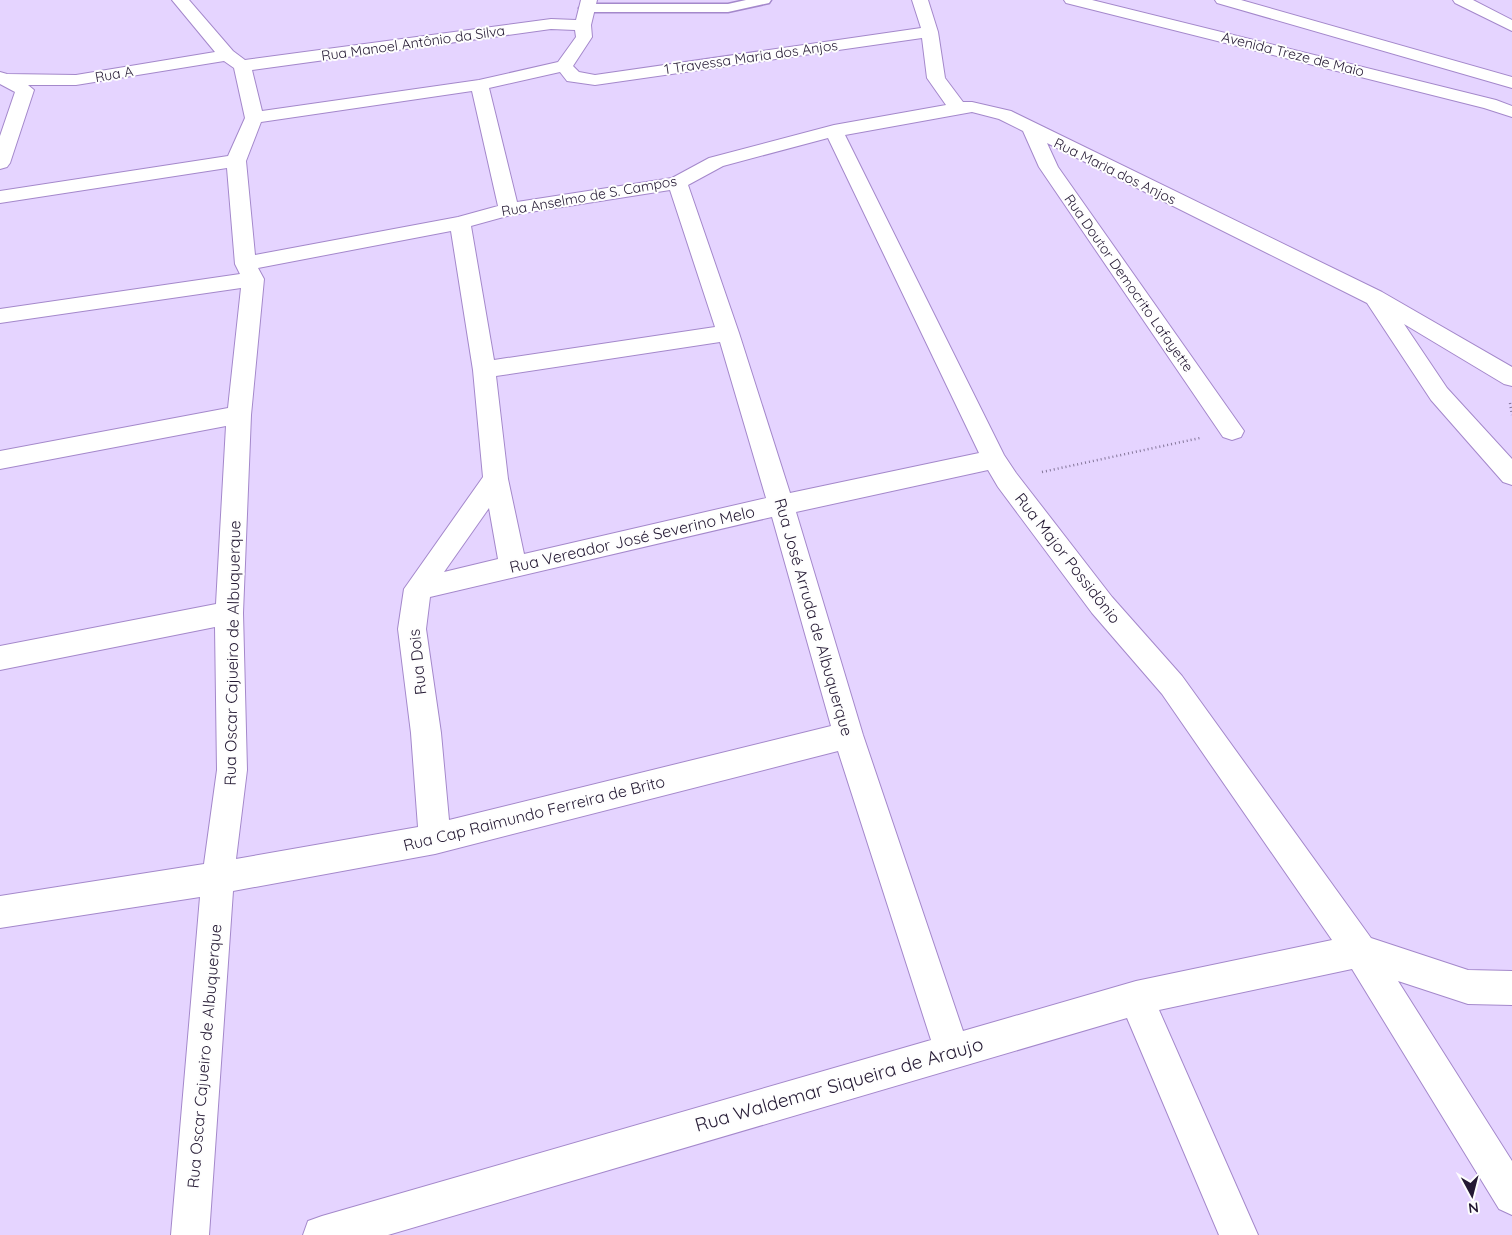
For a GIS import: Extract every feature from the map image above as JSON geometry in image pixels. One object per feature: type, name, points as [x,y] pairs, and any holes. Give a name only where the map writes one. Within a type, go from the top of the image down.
[{"type":"street","points":[[180,0],[235,60],[254,118]]},
{"type":"street","points":[[920,0],[930,32],[936,78],[958,108]]},
{"type":"street","name":"Avenida Treze de Maio","points":[[1072,0],[1216,34],[1490,104],[1512,112]]},
{"type":"street","name":"Avenida Treze de Maio","points":[[1223,0],[1512,83]]},
{"type":"street","points":[[1461,0],[1512,26]]},
{"type":"street","points":[[568,72],[584,37],[583,25],[587,4]]},
{"type":"street","name":"Rua Manoel Antônio da Silva","points":[[235,60],[551,24],[583,25]]},
{"type":"street","name":"1 Travessa Maria dos Anjos","points":[[254,118],[568,72],[595,80],[930,32]]},
{"type":"street","name":"Rua A","points":[[2,78],[76,80],[235,60]]},
{"type":"street","points":[[0,163],[25,90],[2,78]]},
{"type":"street","points":[[479,85],[509,209]]},
{"type":"street","name":"Rua Maria dos Anjos","points":[[958,108],[972,107],[1004,115],[1032,131],[1374,297],[1512,378]]},
{"type":"street","name":"Rua Anselmo de S. Campos","points":[[0,316],[249,272],[460,223],[509,209],[677,183],[716,162],[834,131],[958,108]]},
{"type":"street","name":"Rua Oscar Cajueiro de Albuquerque","points":[[190,1235],[218,878],[232,770],[229,613],[238,415],[249,272],[236,161],[254,118]]},
{"type":"street","name":"Rua Major Possidônio","points":[[834,131],[1000,469],[1102,605],[1172,686],[1360,951],[1512,1196]]},
{"type":"street","name":"Rua Doutor Democrito Lafayette","points":[[1032,131],[1049,167],[1232,431]]},
{"type":"street","points":[[0,197],[236,161]]},
{"type":"street","name":"Rua José Arruda de Albuquerque","points":[[677,183],[728,333],[781,505],[848,735],[952,1050]]},
{"type":"street","points":[[460,223],[484,370],[496,479],[513,566]]},
{"type":"street","points":[[1374,297],[1439,394],[1512,475]]},
{"type":"street","points":[[484,370],[728,333]]},
{"type":"street","points":[[0,460],[238,415]]},
{"type":"street","name":"Rua Vereador José Severino Melo","points":[[417,589],[781,505],[1000,469]]},
{"type":"street","name":"Rua Dois","points":[[435,840],[426,733],[412,629],[417,589],[496,479]]},
{"type":"street","points":[[0,658],[229,613]]},
{"type":"street","name":"Rua Cap Raimundo Ferreira de Brito","points":[[0,912],[218,878],[435,840],[848,735]]},
{"type":"street","points":[[1360,951],[1468,987],[1512,988]]},
{"type":"street","name":"Rua Waldemar Siqueira de Araujo","points":[[322,1235],[952,1050],[1136,998],[1360,951]]},
{"type":"street","points":[[1136,998],[1240,1235]]},
{"type":"lane","points":[[587,4],[728,8],[764,0]]},
{"type":"path","points":[[1000,469],[1232,431]]}]
